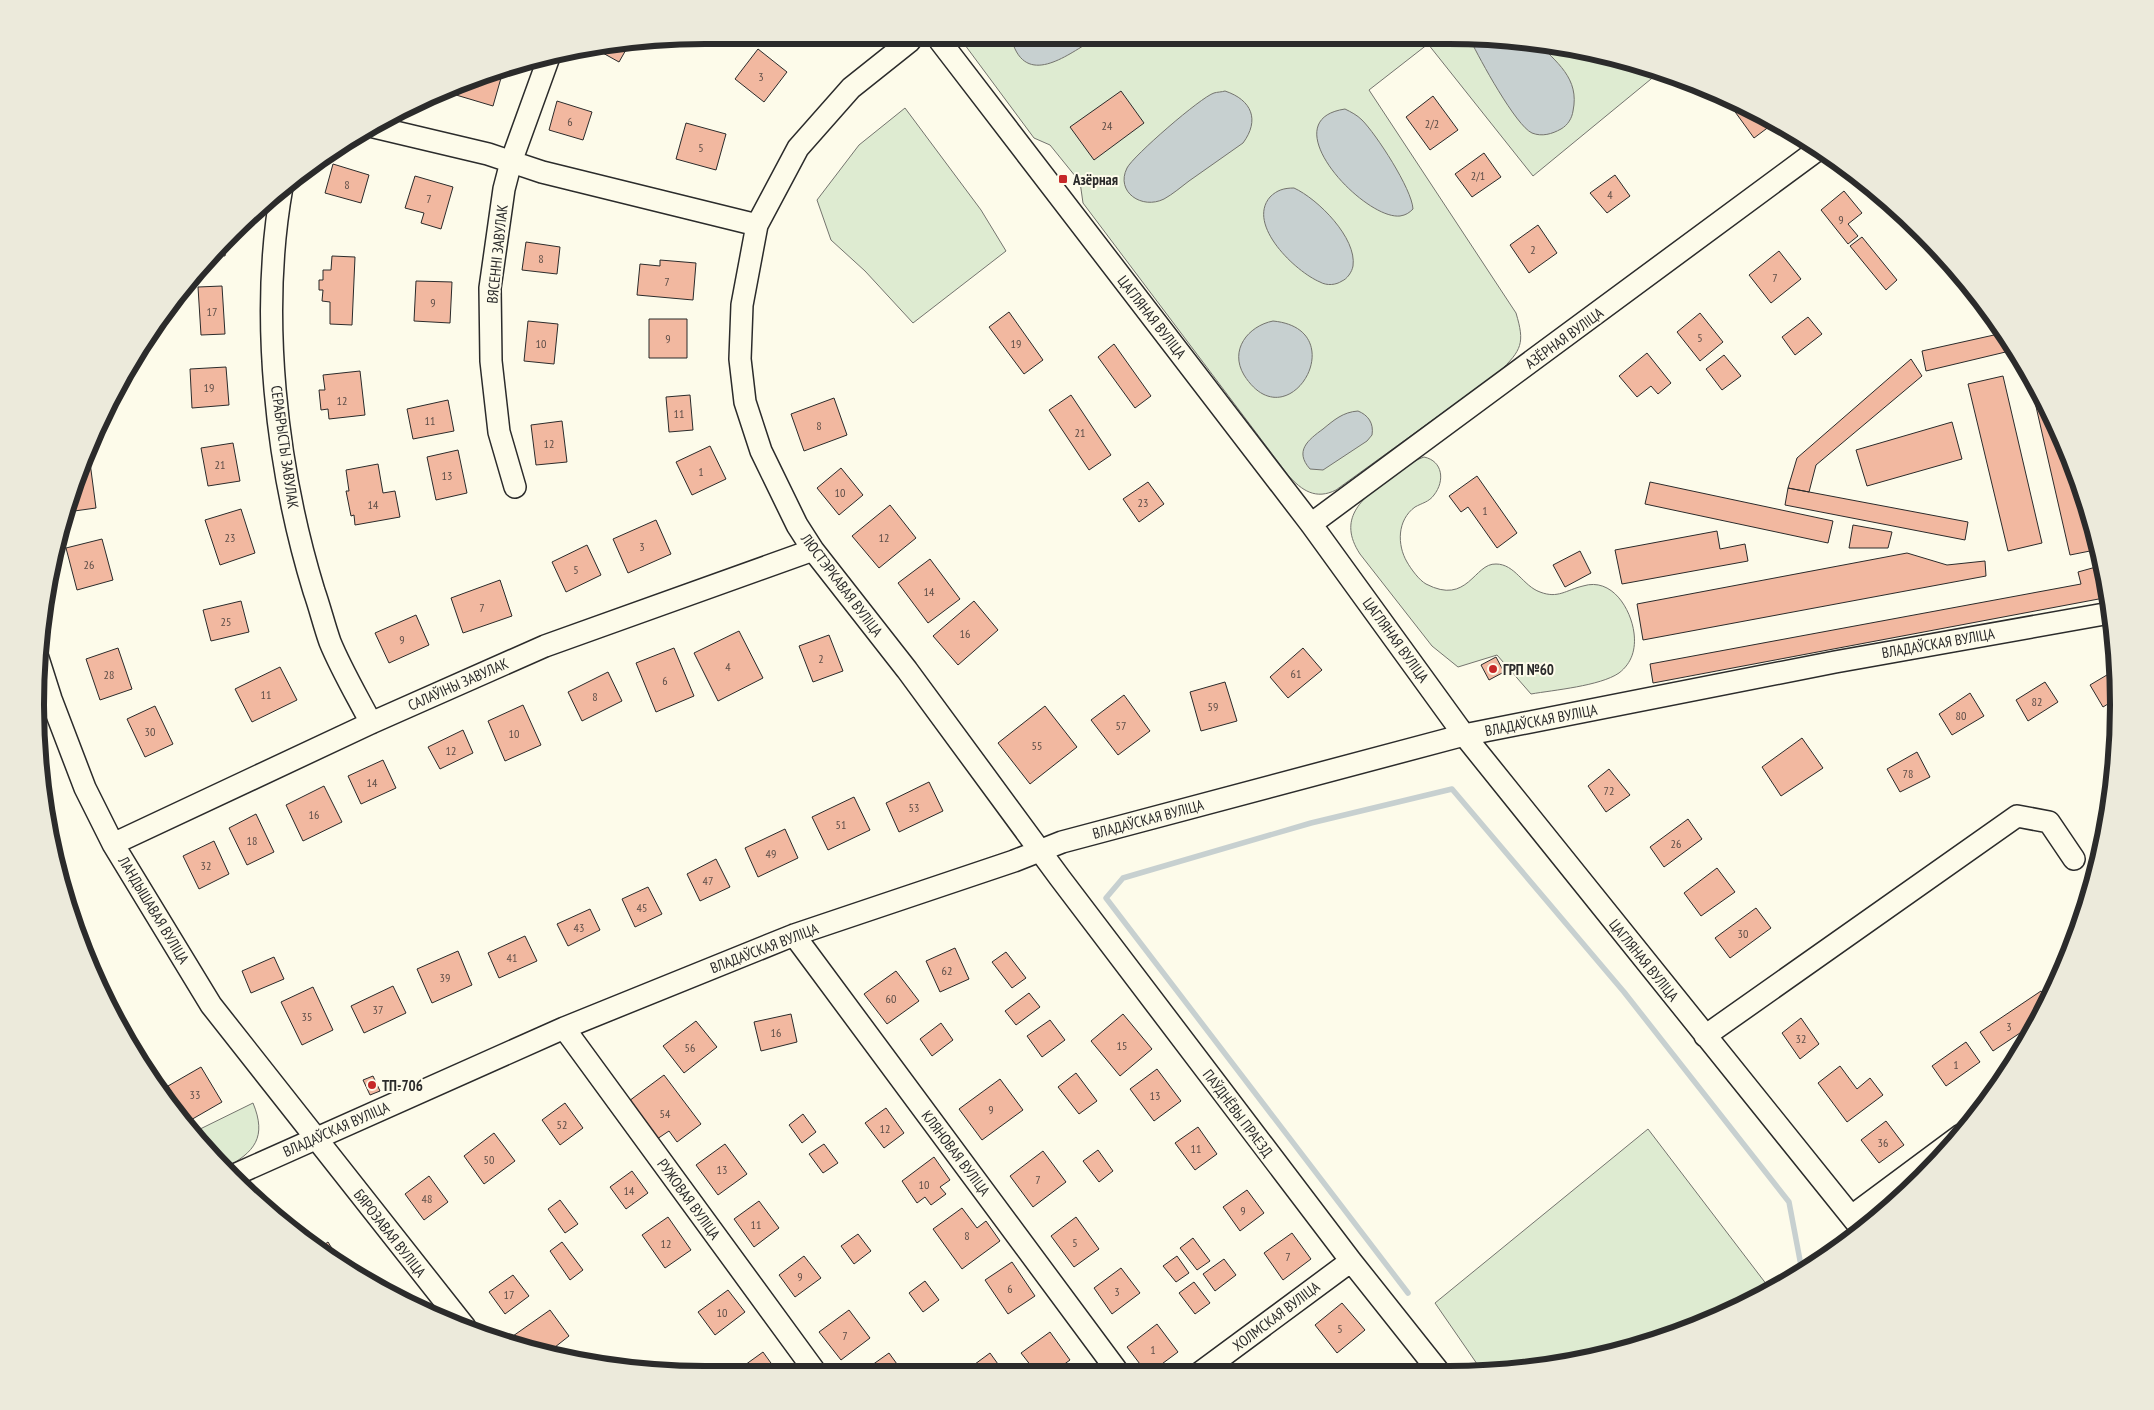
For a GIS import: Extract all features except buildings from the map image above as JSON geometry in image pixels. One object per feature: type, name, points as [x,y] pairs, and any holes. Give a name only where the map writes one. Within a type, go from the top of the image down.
[{"type":"street","name":"ЛЮСТЭРКАВАЯ ВУЛІЦА","points":[[906,44],[850,88],[798,148],[757,224],[742,305],[740,359],[745,402],[761,451],[797,525],[813,550],[907,670],[1039,851]]},
{"type":"street","name":"ЦАГЛЯНАЯ ВУЛІЦА","points":[[942,44],[1311,524],[1464,735],[1858,1224]]},
{"type":"street","name":"ВЯСЕННІ ЗАВУЛАК","points":[[515,487],[499,432],[491,361],[490,288],[504,189],[511,162],[547,63]]},
{"type":"street","points":[[381,129],[488,154],[542,172],[757,224]]},
{"type":"street","name":"АЗЁРНАЯ ВУЛІЦА","points":[[1311,524],[1813,153]]},
{"type":"street","name":"СЕРАБРЫСТЫ ЗАВУЛАК","points":[[280,199],[277,218],[272,296],[274,364],[285,478],[301,547],[330,642],[371,723]]},
{"type":"street","name":"САЛАЎІНЫ ЗАВУЛАК","points":[[113,844],[371,723],[545,646],[813,550]]},
{"type":"street","name":"ВЛАДАЎСКАЯ ВУЛІЦА","points":[[238,1174],[564,1028],[794,935],[1062,842],[1464,735],[1835,662],[2104,614]]},
{"type":"street","name":"ЛАНДЫШАВАЯ ВУЛІЦА","points":[[45,679],[86,788],[113,844],[211,1005],[317,1138]]},
{"type":"street","points":[[1705,1036],[2018,816],[2049,822],[2074,859]]},
{"type":"street","name":"ПАЎДНЁВЫ ПРАЕЗД","points":[[1039,851],[1350,1261],[1434,1366]]},
{"type":"street","name":"КЛЯНОВАЯ ВУЛІЦА","points":[[794,935],[1114,1366]]},
{"type":"street","name":"РУЖОВАЯ ВУЛІЦА","points":[[564,1028],[811,1366]]},
{"type":"street","name":"БЯРОЗАВАЯ ВУЛІЦА","points":[[317,1138],[456,1318]]},
{"type":"street","points":[[1858,1224],[1917,1173]]},
{"type":"street","name":"ХОЛМСКАЯ ВУЛІЦА","points":[[1209,1366],[1350,1261]]},
{"type":"green space","points":[[964,44],[1428,44],[1369,90],[1516,313],[1521,339],[1520,346],[1513,358],[1499,372],[1336,490],[1322,494],[1310,492],[1299,486],[1288,475],[1083,203],[1080,182],[1050,145],[1034,138]]},
{"type":"green space","points":[[1428,44],[1492,45],[1535,49],[1578,56],[1654,77],[1533,176]]},
{"type":"green space","points":[[905,108],[981,210],[1006,251],[913,323],[865,271],[831,240],[817,200],[859,145]]},
{"type":"green space","points":[[1424,457],[1430,459],[1438,467],[1441,478],[1440,484],[1438,490],[1428,501],[1409,512],[1400,533],[1401,548],[1409,565],[1418,577],[1426,584],[1440,589],[1452,590],[1461,587],[1488,565],[1496,564],[1503,565],[1514,571],[1534,589],[1546,594],[1562,593],[1593,584],[1603,586],[1618,597],[1624,605],[1629,614],[1634,633],[1634,650],[1627,665],[1619,673],[1600,681],[1576,687],[1531,694],[1497,655],[1458,667],[1432,646],[1360,554],[1353,542],[1351,530],[1355,511],[1369,494],[1405,466]]},
{"type":"green space","points":[[253,1103],[259,1125],[258,1134],[251,1149],[230,1165],[198,1130]]},
{"type":"green space","points":[[1648,1129],[1767,1285],[1702,1316],[1620,1344],[1578,1354],[1492,1365],[1478,1365],[1435,1303]]},
{"type":"shaded area","points":[[1013,44],[1086,44],[1059,60],[1047,64],[1027,63],[1018,55]]},
{"type":"shaded area","points":[[1473,45],[1545,51],[1570,80],[1574,99],[1571,119],[1558,131],[1551,134],[1532,133],[1517,118],[1498,91]]},
{"type":"shaded area","points":[[1225,91],[1242,100],[1250,112],[1251,126],[1243,143],[1164,199],[1156,202],[1147,202],[1133,197],[1125,185],[1124,177],[1132,161],[1182,115],[1214,93]]},
{"type":"shaded area","points":[[1345,109],[1362,120],[1376,137],[1392,162],[1411,200],[1413,209],[1407,214],[1400,216],[1384,213],[1366,203],[1347,187],[1331,168],[1320,149],[1317,131],[1324,117]]},
{"type":"shaded area","points":[[1287,188],[1294,188],[1304,193],[1324,210],[1334,221],[1349,244],[1353,255],[1353,266],[1352,271],[1344,280],[1326,284],[1310,277],[1287,258],[1269,234],[1264,221],[1264,208],[1270,197],[1275,193]]},
{"type":"shaded area","points":[[1273,321],[1297,328],[1310,343],[1312,360],[1306,377],[1294,391],[1279,397],[1261,393],[1244,375],[1239,357],[1240,348],[1249,334],[1256,328]]},
{"type":"shaded area","points":[[1358,411],[1370,420],[1372,435],[1367,441],[1323,470],[1310,469],[1303,457],[1303,451],[1308,442],[1339,417]]},
{"type":"waterway","points":[[1408,1293],[1106,898],[1123,878],[1311,823],[1452,789],[1624,992],[1789,1202],[1801,1265]]},
{"type":"place","name":"Азёрная","points":[[1063,179]]},
{"type":"place","name":"ГРП №60","points":[[1493,669]]},
{"type":"place","name":"ТП-706","points":[[372,1085]]}]
